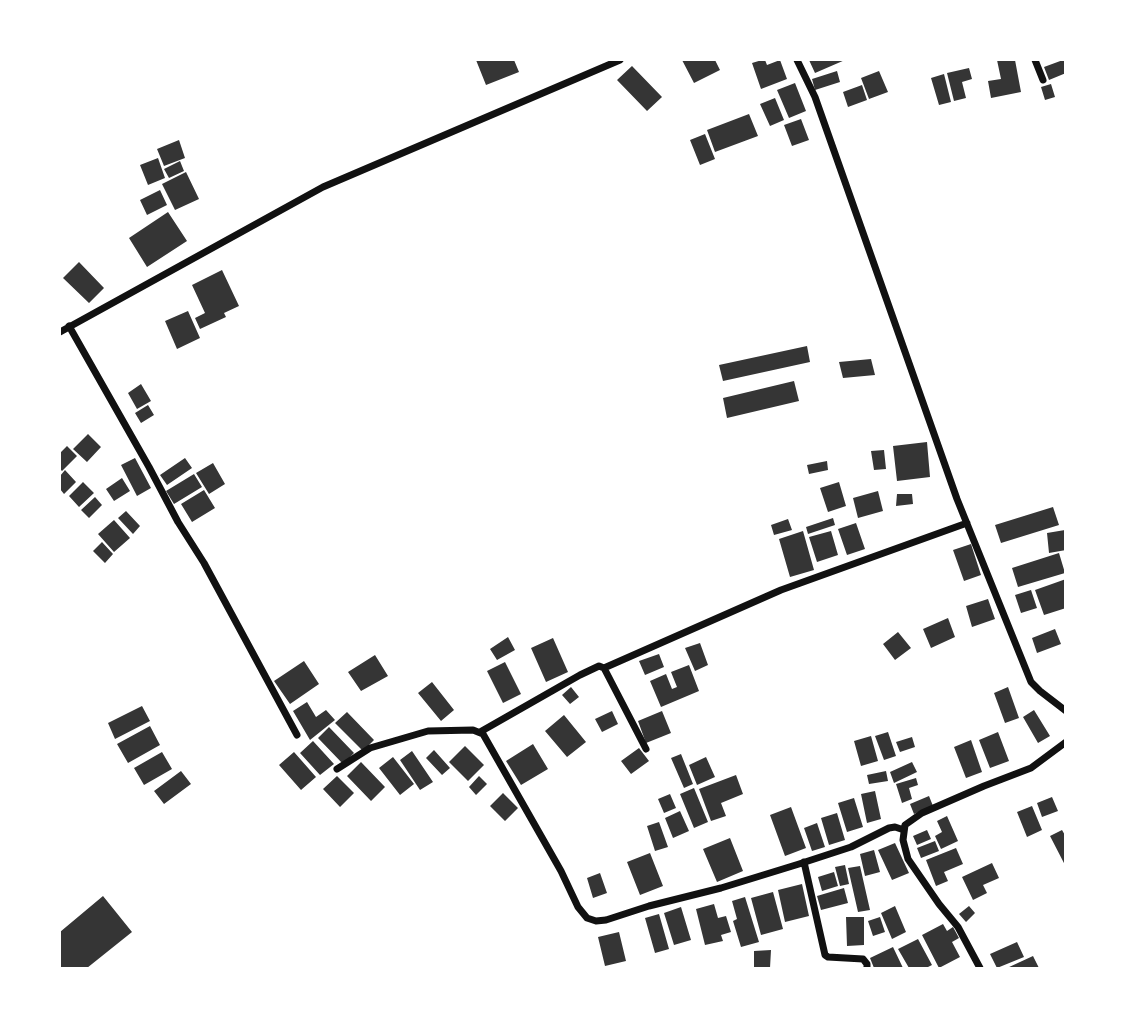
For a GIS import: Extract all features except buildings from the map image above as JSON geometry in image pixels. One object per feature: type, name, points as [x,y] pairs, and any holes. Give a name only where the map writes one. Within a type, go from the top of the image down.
[{"type":"street","points":[[60,331],[323,187],[620,60]]},
{"type":"street","points":[[797,60],[815,97],[967,523],[1031,682],[1066,711]]},
{"type":"street","points":[[1035,60],[1043,80]]},
{"type":"street","points":[[69,326],[178,522],[204,563],[297,735]]},
{"type":"street","points":[[480,732],[599,666],[604,668],[781,590],[967,523]]},
{"type":"street","points":[[604,668],[646,749]]},
{"type":"street","points":[[337,769],[370,748],[428,731],[480,732],[488,740],[561,871],[578,907],[587,918],[596,921],[721,888],[804,862],[851,847],[889,828],[904,830]]},
{"type":"street","points":[[980,968],[958,927],[908,859],[903,840],[905,825],[922,813],[1031,768],[1066,742]]},
{"type":"street","points":[[804,862],[825,955],[863,959],[867,968]]}]
